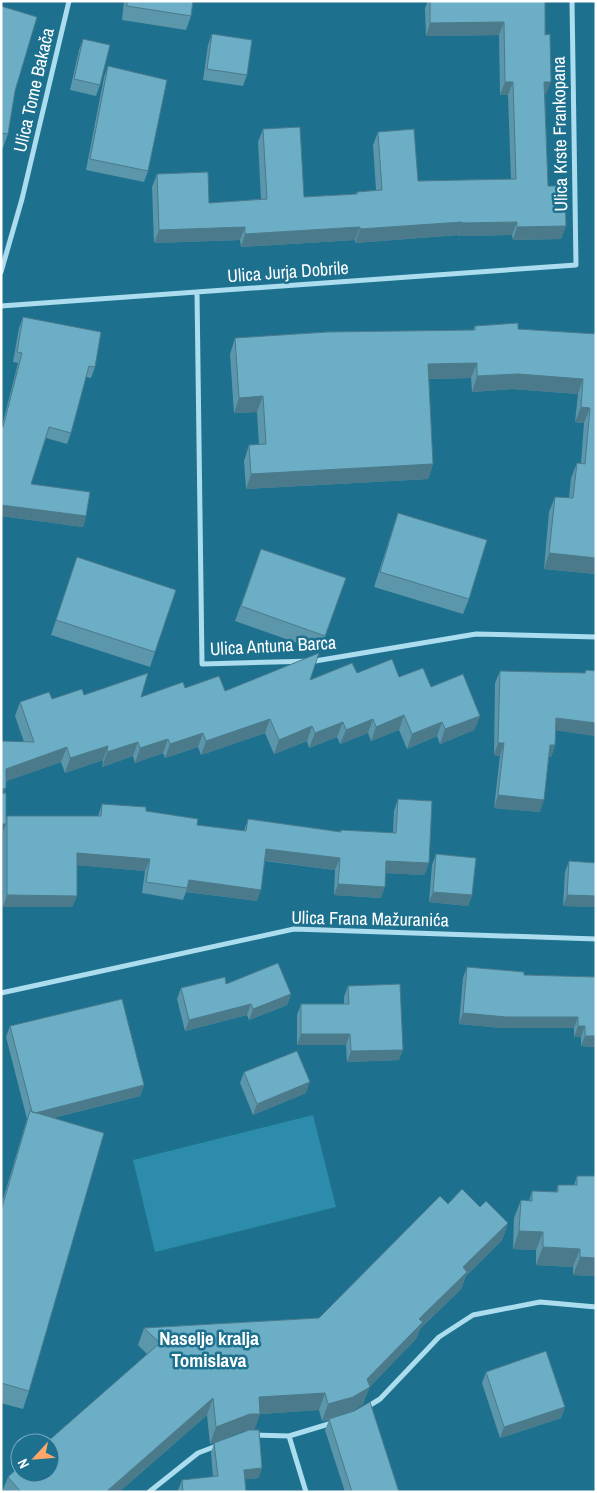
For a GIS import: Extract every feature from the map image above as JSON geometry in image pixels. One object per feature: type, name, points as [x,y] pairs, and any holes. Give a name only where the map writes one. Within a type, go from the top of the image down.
[{"type":"street","name":"Ulica Tome Bakača","points":[[1,272],[22,199],[69,1]]},
{"type":"street","name":"Ulica Krste Frankopana","points":[[572,1],[576,266]]},
{"type":"street","name":"Ulica Jurja Dobrile","points":[[1,306],[576,266]]},
{"type":"street","name":"Ulica Antuna Barca","points":[[197,292],[202,664],[315,661],[476,634],[596,637]]},
{"type":"street","name":"Ulica Frana Mažuranića","points":[[1,993],[294,928],[596,939]]},
{"type":"street","points":[[364,1408],[380,1399],[439,1337],[473,1316],[540,1302],[596,1307]]},
{"type":"street","points":[[245,1435],[289,1436],[340,1420]]},
{"type":"street","points":[[289,1436],[306,1492]]},
{"type":"street","points":[[149,1492],[198,1453],[221,1444]]},
{"type":"shaded area","points":[[313,1115],[336,1207],[155,1252],[133,1160]]},
{"type":"building","points":[[127,1],[193,1],[191,16],[127,6]]},
{"type":"building","points":[[430,1],[545,1],[545,35],[550,34],[551,82],[544,82],[548,186],[565,186],[566,226],[517,227],[517,222],[462,222],[245,234],[245,227],[159,230],[157,174],[208,172],[209,203],[267,199],[263,129],[300,127],[304,197],[357,194],[357,192],[382,190],[378,132],[414,129],[418,181],[516,179],[513,82],[505,82],[504,22],[430,23]]},
{"type":"building","points":[[1,6],[37,17],[15,91],[8,134],[1,133]]},
{"type":"building","points":[[212,34],[252,40],[247,75],[207,69]]},
{"type":"building","points":[[83,39],[110,45],[100,85],[74,79]]},
{"type":"building","points":[[108,66],[167,80],[148,171],[90,159]]},
{"type":"building","points":[[23,317],[101,332],[95,367],[89,366],[71,433],[49,427],[31,484],[90,492],[86,516],[1,505],[1,426],[3,427],[22,353],[17,352]]},
{"type":"building","points":[[518,323],[518,329],[596,334],[596,558],[549,553],[555,497],[573,498],[577,463],[585,464],[590,408],[581,407],[583,379],[518,374],[477,376],[477,363],[428,364],[433,464],[251,474],[249,445],[266,444],[263,396],[239,398],[235,338],[327,332],[475,330],[475,326]]},
{"type":"building","points":[[398,513],[487,540],[469,599],[380,572]]},
{"type":"building","points":[[261,549],[346,578],[325,636],[241,606]]},
{"type":"building","points":[[77,557],[176,590],[155,652],[56,620]]},
{"type":"building","points":[[319,653],[310,680],[352,663],[357,673],[392,659],[399,677],[423,668],[431,687],[463,674],[480,716],[445,729],[442,722],[412,734],[404,715],[376,727],[373,719],[346,730],[343,722],[315,733],[312,726],[279,740],[270,719],[206,741],[203,733],[170,744],[168,739],[140,748],[138,742],[107,752],[108,746],[70,758],[67,747],[6,769],[6,788],[1,790],[1,741],[34,742],[20,702],[49,692],[52,699],[82,689],[84,695],[148,673],[141,697],[183,682],[185,688],[219,676],[225,691]]},
{"type":"building","points":[[586,670],[596,671],[596,723],[556,718],[555,745],[550,745],[544,800],[498,795],[504,743],[498,743],[500,671],[585,673]]},
{"type":"building","points":[[1,793],[6,793],[6,824],[1,824]]},
{"type":"building","points":[[398,799],[432,801],[429,863],[386,861],[385,887],[338,884],[340,858],[266,849],[261,890],[189,880],[187,888],[146,882],[150,859],[77,853],[77,896],[7,895],[7,816],[101,816],[102,804],[146,807],[146,811],[198,819],[197,825],[246,831],[248,819],[341,832],[341,830],[396,833]]},
{"type":"building","points":[[436,854],[476,858],[472,895],[433,892]]},
{"type":"building","points":[[569,861],[596,863],[596,896],[567,895]]},
{"type":"building","points":[[278,963],[291,994],[253,1009],[251,1004],[189,1020],[181,988],[225,977],[226,984]]},
{"type":"building","points":[[467,967],[524,972],[524,975],[596,977],[596,1036],[585,1036],[585,1026],[578,1026],[578,1017],[506,1017],[463,1013]]},
{"type":"building","points":[[400,984],[403,1050],[351,1051],[350,1034],[301,1034],[301,1004],[349,1004],[348,986]]},
{"type":"building","points":[[122,999],[144,1085],[35,1113],[32,1112],[10,1026]]},
{"type":"building","points":[[297,1051],[310,1082],[257,1104],[244,1072]]},
{"type":"building","points":[[30,1111],[104,1133],[29,1391],[1,1383],[1,1211]]},
{"type":"building","points":[[577,1176],[596,1176],[596,1258],[580,1257],[580,1249],[543,1247],[543,1232],[519,1231],[521,1200],[532,1201],[532,1191],[558,1192],[558,1185],[577,1185]]},
{"type":"building","points":[[462,1189],[480,1207],[486,1201],[508,1223],[463,1267],[467,1272],[419,1319],[423,1322],[367,1379],[370,1387],[353,1397],[328,1404],[325,1393],[259,1397],[260,1414],[250,1414],[216,1427],[213,1398],[106,1492],[21,1492],[13,1483],[60,1483],[60,1433],[57,1433],[160,1343],[144,1328],[319,1318],[440,1196],[448,1204]]},
{"type":"building","points":[[546,1351],[565,1407],[504,1427],[486,1372]]},
{"type":"building","points":[[370,1402],[399,1492],[352,1492],[329,1419],[354,1411]]},
{"type":"building","points":[[249,1430],[259,1430],[262,1468],[244,1470],[246,1492],[183,1492],[182,1480],[218,1476],[214,1443]]},
{"type":"district","name":"Naselje kralja Tomislava","points":[[209,1349]]}]
